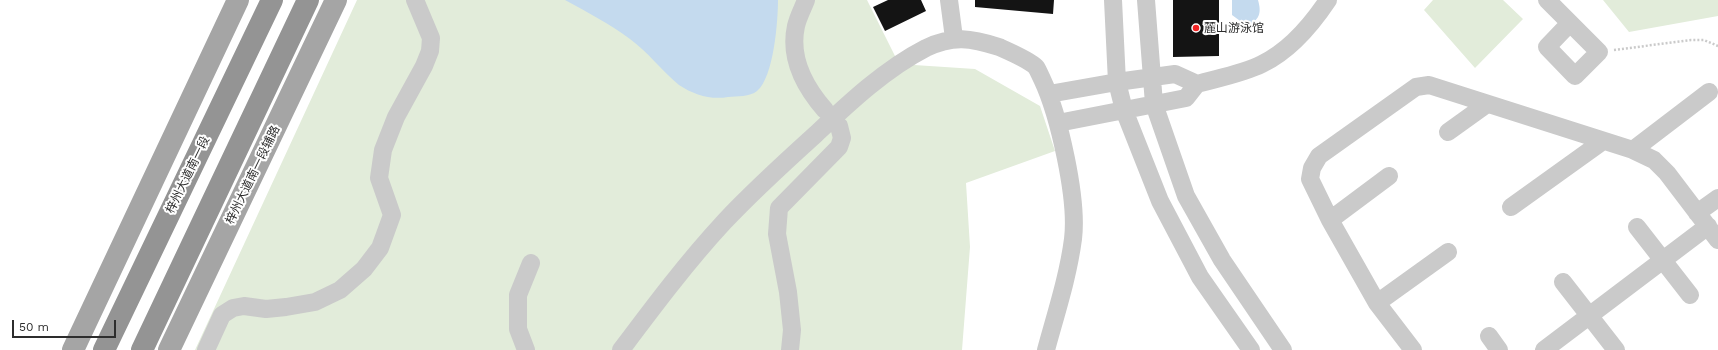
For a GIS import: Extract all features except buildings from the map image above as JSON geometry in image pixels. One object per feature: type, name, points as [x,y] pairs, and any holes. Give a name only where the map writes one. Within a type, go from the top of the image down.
[{"type":"highway","name":"梓州大道南一段","points":[[104,350],[272,0]]},
{"type":"highway","points":[[142,350],[308,0]]},
{"type":"main road","points":[[73,350],[238,0]]},
{"type":"main road","name":"梓州大道南一段辅路","points":[[169,350],[336,0]]},
{"type":"main road","points":[[97,350],[127,301]]},
{"type":"street","points":[[206,350],[222,315],[233,308],[244,306],[266,309],[315,302],[340,290],[364,269],[380,248],[392,215],[379,178],[383,150],[396,117],[424,66],[430,51],[431,38],[415,0]]},
{"type":"street","points":[[806,0],[796,26],[794,52],[798,70],[825,110]]},
{"type":"street","points":[[950,0],[954,38]]},
{"type":"street","points":[[1113,0],[1117,82],[1124,110],[1164,208],[1200,277],[1251,350]]},
{"type":"street","points":[[1146,0],[1154,104],[1186,196],[1222,260],[1283,350]]},
{"type":"street","points":[[1058,123],[1186,98],[1197,84],[1262,64],[1289,45],[1313,22],[1328,0]]},
{"type":"street","points":[[1547,0],[1600,52],[1575,76],[1547,47],[1570,23]]},
{"type":"street","points":[[621,350],[662,294],[723,223],[754,191],[844,108],[877,81],[926,48],[954,38],[981,41],[1007,50],[1036,68],[1049,94],[1058,123],[1072,197],[1073,237],[1066,274],[1046,350]]},
{"type":"street","points":[[1049,94],[1117,82],[1176,74],[1197,84]]},
{"type":"street","points":[[1413,350],[1377,303],[1330,220],[1310,179],[1312,168],[1319,156],[1416,86],[1429,85],[1633,150],[1654,160],[1667,173],[1708,227]]},
{"type":"street","points":[[1633,150],[1709,92]]},
{"type":"street","points":[[1448,132],[1487,104]]},
{"type":"street","points":[[790,350],[792,330],[788,292],[777,234],[779,208],[839,147],[842,138],[839,126]]},
{"type":"street","points":[[1512,207],[1603,141]]},
{"type":"street","points":[[1330,220],[1389,176]]},
{"type":"street","points":[[1544,350],[1708,227],[1718,198]]},
{"type":"street","points":[[1637,228],[1690,295]]},
{"type":"street","points":[[1377,303],[1448,252]]},
{"type":"street","points":[[526,350],[518,329],[518,295],[531,263]]},
{"type":"street","points":[[1563,282],[1616,350]]},
{"type":"path","points":[[1600,52],[1691,40],[1704,40],[1718,46]]},
{"type":"green space","points":[[357,0],[867,0],[899,64],[975,69],[1040,106],[1055,151],[966,183],[970,247],[962,350],[195,350]]},
{"type":"green space","points":[[1433,0],[1503,0],[1523,19],[1475,68],[1424,10]]},
{"type":"green space","points":[[1603,0],[1718,0],[1718,16],[1629,32]]},
{"type":"water","points":[[565,0],[778,0],[774,48],[767,74],[763,84],[757,91],[743,96],[715,98],[691,92],[679,85],[637,44],[598,18]]},
{"type":"water","points":[[1232,0],[1258,0],[1260,9],[1257,19],[1247,26],[1232,15]]},
{"type":"place","name":"麓山游泳馆","points":[[1196,28]]}]
